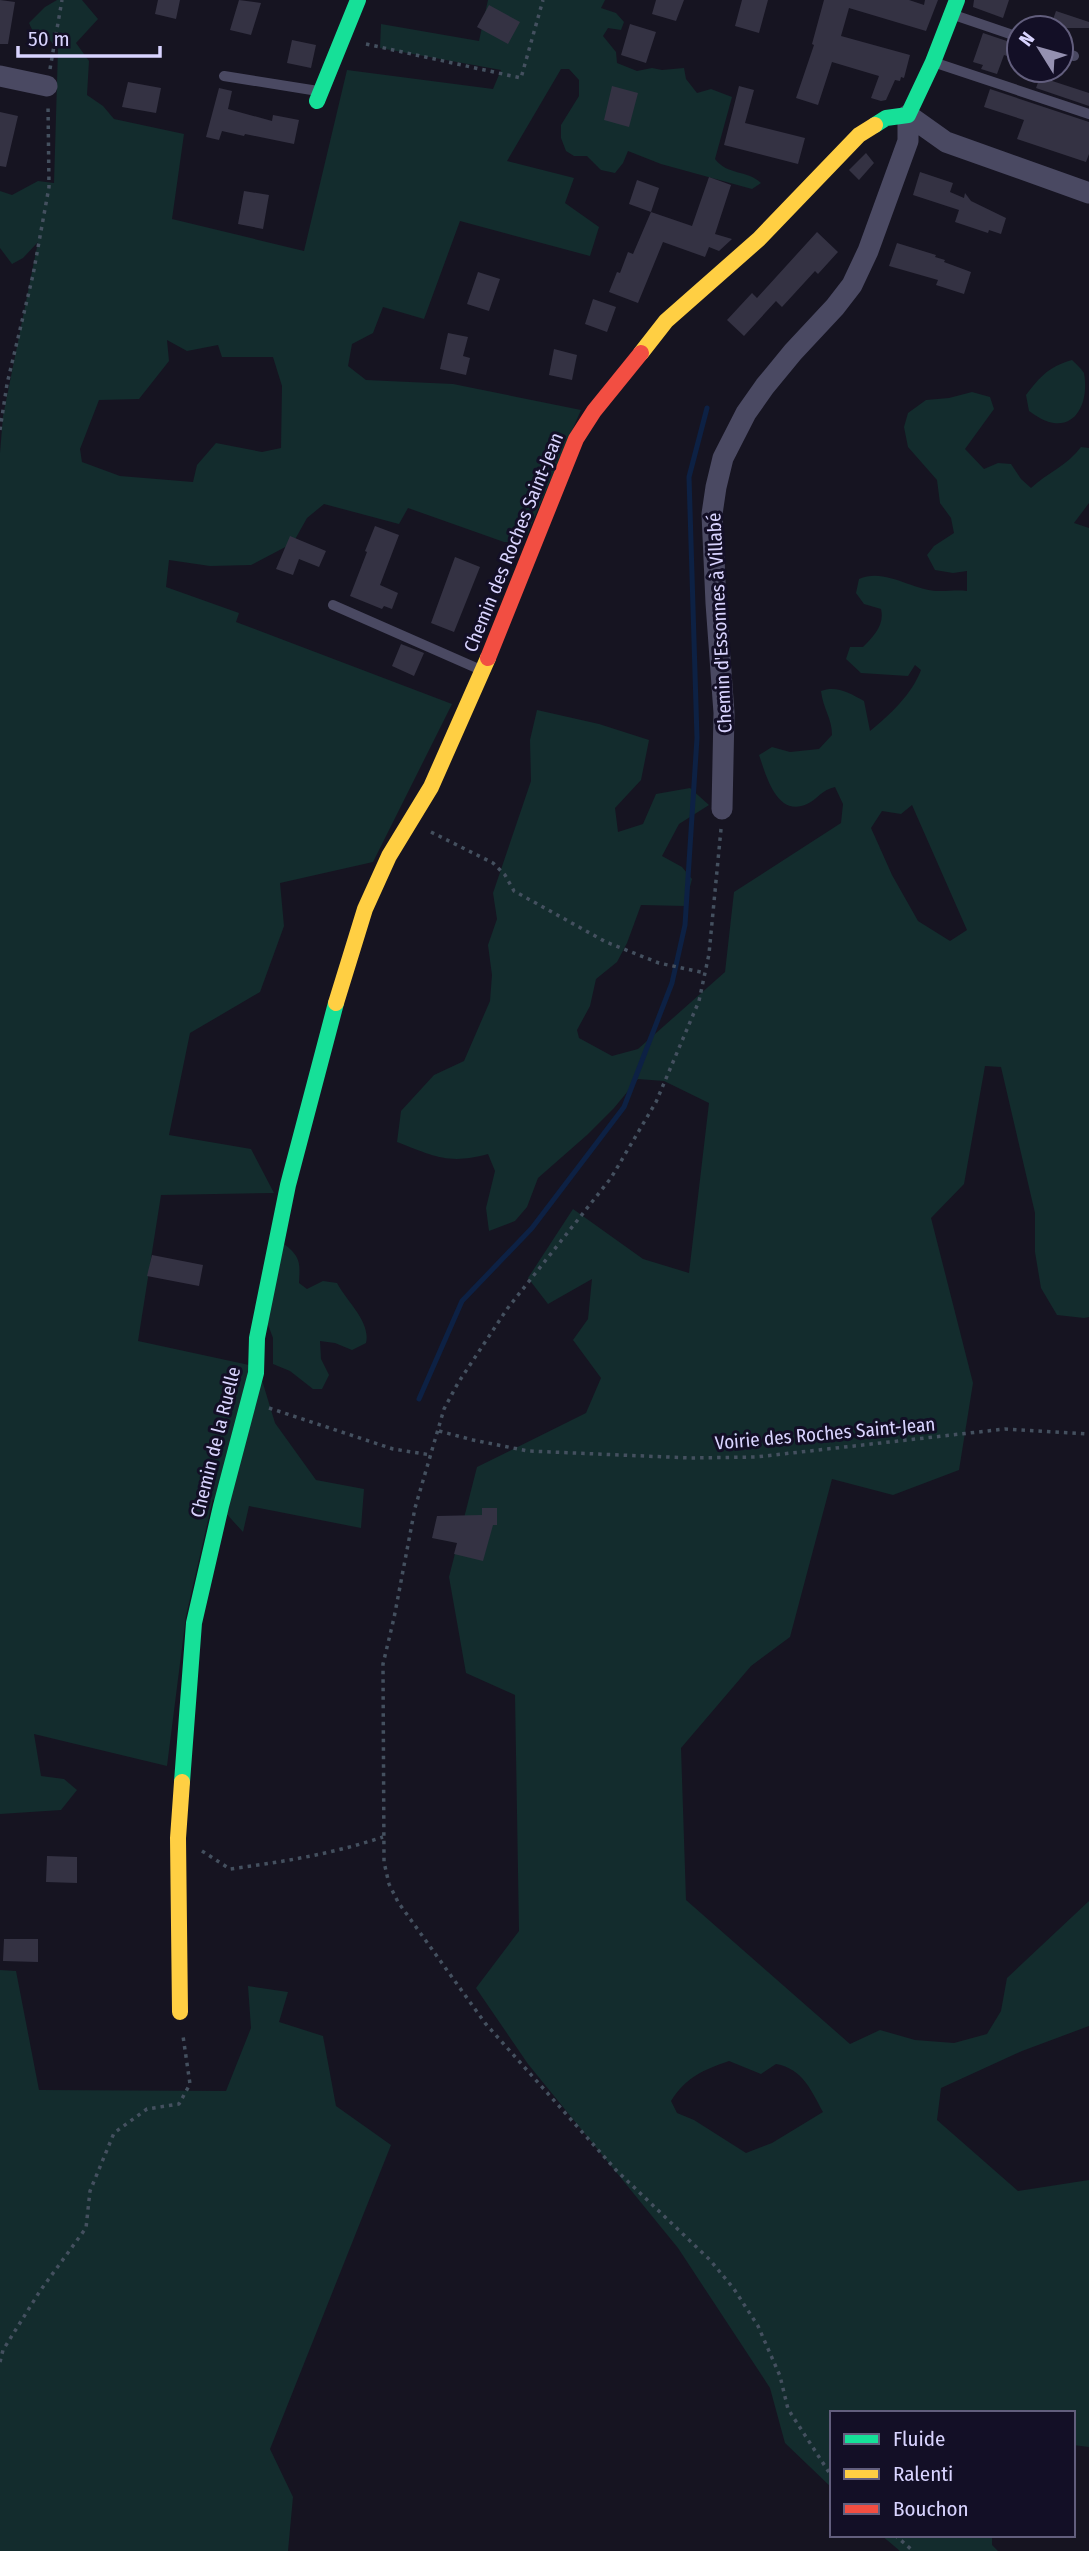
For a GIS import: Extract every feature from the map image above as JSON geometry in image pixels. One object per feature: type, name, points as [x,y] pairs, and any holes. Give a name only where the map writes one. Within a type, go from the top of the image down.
[{"type":"street","points":[[319,97],[358,0]]},
{"type":"street","points":[[954,7],[933,62],[908,115],[946,142],[1089,193]]},
{"type":"street","points":[[0,76],[47,86]]},
{"type":"street","name":"Chemin des Roches Saint-Jean","points":[[389,856],[431,787],[483,671],[576,439],[594,411],[666,321],[759,239],[859,135],[886,118],[908,115]]},
{"type":"street","name":"Chemin d'Essonnes à Villabé","points":[[722,809],[724,713],[712,514],[723,458],[746,413],[765,386],[852,285],[908,141],[908,115]]},
{"type":"street","name":"Chemin de la Ruelle","points":[[180,2012],[178,1838],[194,1623],[256,1373],[257,1338],[273,1255],[312,1087],[365,909],[389,856]]},
{"type":"lane","points":[[954,7],[1005,31]]},
{"type":"lane","points":[[933,62],[1089,114]]},
{"type":"lane","points":[[224,76],[319,97]]},
{"type":"lane","points":[[333,605],[483,671]]},
{"type":"path","points":[[0,430],[7,384],[33,275],[49,187],[47,86],[62,0]]},
{"type":"path","points":[[343,39],[521,78],[543,0]]},
{"type":"path","points":[[722,809],[715,907],[705,973],[699,1001],[680,1051],[649,1113],[611,1178],[507,1309],[444,1409],[415,1508],[383,1664],[384,1862],[389,1884],[398,1902],[485,2023],[616,2170],[710,2260],[744,2304],[758,2326],[780,2376],[788,2409],[830,2474]]},
{"type":"path","points":[[410,821],[493,863],[505,875],[514,891],[606,942],[668,965],[705,973]]},
{"type":"path","points":[[251,1393],[264,1407],[393,1449],[431,1455]]},
{"type":"path","name":"Voirie des Roches Saint-Jean","points":[[439,1431],[528,1451],[690,1458],[756,1457],[1004,1429],[1089,1434]]},
{"type":"path","points":[[178,1838],[190,1840],[209,1858],[230,1869],[304,1859],[348,1849],[383,1837]]},
{"type":"path","points":[[0,2362],[3,2350],[34,2301],[86,2228],[90,2191],[114,2133],[147,2109],[179,2104],[190,2084],[180,2012]]},
{"type":"path","points":[[897,2537],[913,2551]]},
{"type":"green space","points":[[57,0],[82,0],[98,19],[76,43],[89,61],[87,95],[103,106],[114,119],[184,134],[172,219],[304,251],[347,70],[493,89],[501,70],[380,48],[381,24],[479,41],[488,0],[605,0],[601,8],[616,13],[624,22],[621,30],[608,28],[603,36],[616,52],[617,63],[637,71],[684,68],[686,79],[697,93],[711,89],[732,97],[715,159],[726,168],[761,183],[752,189],[661,164],[628,151],[615,173],[601,170],[587,156],[574,156],[566,151],[561,138],[561,125],[579,96],[579,80],[569,69],[561,69],[507,161],[574,178],[565,203],[599,227],[590,256],[460,221],[424,319],[383,307],[373,333],[352,344],[348,366],[366,380],[453,384],[581,410],[524,542],[504,542],[408,508],[399,524],[324,504],[307,518],[293,543],[251,565],[210,566],[169,560],[166,587],[239,613],[236,622],[452,704],[373,862],[280,883],[284,926],[260,992],[190,1033],[169,1135],[251,1149],[274,1193],[161,1195],[138,1341],[258,1367],[275,1423],[316,1480],[364,1489],[361,1528],[249,1506],[243,1532],[213,1499],[186,1616],[167,1766],[34,1734],[41,1776],[64,1779],[77,1790],[61,1810],[0,1814],[0,453],[3,416],[38,242],[23,258],[12,264],[0,248],[0,191],[12,195],[38,181],[54,183],[58,49],[47,37],[35,36],[29,23],[45,7]],"holes":[[[167,340],[187,351],[218,345],[222,357],[273,357],[282,386],[281,448],[262,452],[216,443],[197,465],[193,482],[120,476],[82,462],[80,449],[99,400],[139,399],[169,361]]]},
{"type":"green space","points":[[1072,360],[1084,373],[1085,383],[1083,402],[1074,417],[1059,423],[1049,422],[1029,411],[1026,395],[1036,383],[1051,369]]},
{"type":"green space","points":[[972,392],[990,397],[994,409],[965,449],[984,469],[998,463],[1011,464],[1031,488],[1070,459],[1081,447],[1089,448],[1089,503],[1074,523],[1089,528],[1089,1317],[1057,1315],[1041,1288],[1035,1252],[1035,1213],[1001,1067],[985,1066],[964,1184],[931,1218],[973,1383],[959,1470],[893,1495],[832,1479],[790,1637],[751,1666],[681,1748],[686,1900],[850,2044],[880,2030],[915,2040],[954,2043],[987,2034],[1001,2011],[1007,1978],[1089,1901],[1089,2026],[1022,2051],[941,2088],[937,2120],[1018,2191],[1089,2180],[1089,2447],[1075,2445],[1075,2411],[830,2411],[830,2486],[785,2443],[770,2388],[678,2248],[528,2064],[476,1988],[519,1931],[515,1695],[466,1673],[449,1577],[477,1467],[586,1413],[601,1378],[573,1340],[588,1319],[592,1279],[548,1304],[528,1278],[573,1209],[643,1259],[689,1273],[709,1103],[664,1081],[638,1079],[587,1135],[538,1178],[527,1207],[515,1221],[489,1231],[486,1208],[495,1171],[488,1154],[451,1159],[397,1142],[401,1111],[434,1075],[464,1061],[490,1001],[492,975],[488,945],[497,919],[493,893],[531,781],[530,740],[537,710],[599,724],[649,740],[641,780],[615,808],[618,832],[643,824],[656,794],[690,788],[709,805],[679,824],[662,856],[682,867],[692,879],[685,906],[641,905],[617,962],[596,979],[590,1006],[577,1030],[579,1038],[612,1056],[638,1049],[725,972],[734,892],[841,823],[843,804],[835,787],[826,790],[807,804],[797,807],[788,805],[774,792],[759,755],[772,747],[790,752],[819,749],[832,735],[821,691],[838,689],[864,701],[870,731],[900,704],[917,679],[921,670],[915,665],[908,676],[861,673],[846,659],[850,647],[863,647],[874,635],[882,615],[881,609],[864,604],[856,593],[859,579],[879,576],[930,590],[967,591],[967,571],[953,573],[935,570],[927,555],[934,546],[954,533],[951,518],[940,503],[937,480],[908,447],[904,427],[908,413],[926,400]],"holes":[[[912,805],[967,930],[950,941],[918,921],[892,875],[871,828],[882,811],[901,814]],[[729,2061],[761,2074],[776,2064],[793,2071],[805,2082],[823,2112],[772,2143],[746,2153],[694,2120],[677,2113],[671,2101],[689,2080],[703,2071]]]},
{"type":"green space","points":[[284,1244],[298,1261],[299,1283],[307,1289],[323,1281],[337,1283],[365,1327],[366,1343],[352,1350],[335,1343],[320,1341],[321,1359],[329,1375],[322,1389],[313,1389],[290,1371],[273,1364],[273,1338],[267,1322]]},
{"type":"green space","points":[[0,1970],[16,1971],[39,2090],[226,2091],[251,2028],[248,1986],[288,1992],[279,2022],[323,2036],[336,2106],[391,2145],[270,2449],[293,2497],[288,2551],[0,2551]]},
{"type":"green space","points":[[883,2537],[992,2537],[992,2545],[998,2551],[900,2551]]},
{"type":"building","points":[[0,0],[15,2],[8,44],[0,44]]},
{"type":"building","points":[[158,0],[180,0],[176,19],[155,14]]},
{"type":"building","points":[[239,0],[261,3],[251,35],[230,30]]},
{"type":"building","points":[[656,0],[684,0],[676,21],[652,14]]},
{"type":"building","points":[[742,0],[768,0],[759,33],[735,26]]},
{"type":"building","points":[[824,0],[909,0],[924,5],[925,0],[938,0],[926,31],[849,8],[841,36],[910,55],[904,78],[895,80],[886,100],[871,98],[879,76],[832,62],[818,105],[796,98],[814,45],[812,44]]},
{"type":"building","points":[[974,0],[1009,0],[1003,18],[973,7]]},
{"type":"building","points":[[489,5],[520,22],[508,44],[477,27]]},
{"type":"building","points":[[1075,17],[1089,22],[1089,28],[1075,28]]},
{"type":"building","points":[[630,24],[656,32],[646,63],[621,55]]},
{"type":"building","points":[[983,33],[1005,40],[1005,55],[997,74],[981,69],[983,65],[973,62]]},
{"type":"building","points":[[292,40],[316,45],[311,68],[287,63]]},
{"type":"building","points":[[128,82],[161,88],[156,113],[122,107]]},
{"type":"building","points":[[1037,84],[1061,84],[1089,93],[1089,106],[1036,88]]},
{"type":"building","points":[[612,86],[638,93],[629,127],[604,120]]},
{"type":"building","points":[[739,86],[754,90],[745,123],[805,138],[798,164],[724,145]]},
{"type":"building","points":[[219,88],[232,91],[228,109],[272,121],[273,115],[299,120],[294,144],[222,131],[219,140],[206,137]]},
{"type":"building","points":[[990,89],[1089,122],[1089,154],[1086,162],[1017,139],[1024,120],[984,107]]},
{"type":"building","points":[[0,112],[18,116],[6,167],[0,166]]},
{"type":"building","points":[[866,153],[874,163],[859,180],[849,170]]},
{"type":"building","points":[[920,172],[953,183],[950,192],[964,198],[965,193],[971,201],[1006,218],[1001,234],[989,230],[988,233],[955,222],[959,210],[913,195]]},
{"type":"building","points":[[709,177],[731,185],[715,234],[732,239],[719,251],[709,247],[705,257],[663,242],[638,303],[609,292],[628,252],[633,254],[651,212],[692,226]]},
{"type":"building","points":[[637,180],[659,188],[651,212],[629,204]]},
{"type":"building","points":[[244,191],[269,195],[263,229],[238,224]]},
{"type":"building","points":[[817,232],[838,252],[818,274],[815,271],[782,307],[776,301],[744,336],[727,320],[752,293],[757,298]]},
{"type":"building","points":[[897,243],[936,255],[935,257],[945,260],[944,262],[971,272],[964,294],[936,285],[938,280],[889,266]]},
{"type":"building","points":[[478,272],[500,279],[489,311],[467,304]]},
{"type":"building","points":[[593,299],[616,307],[607,332],[585,324]]},
{"type":"building","points":[[448,333],[468,337],[463,356],[470,358],[466,375],[440,369]]},
{"type":"building","points":[[554,349],[577,355],[572,380],[549,375]]},
{"type":"building","points":[[375,526],[399,535],[380,585],[398,593],[392,609],[384,606],[382,609],[350,596]]},
{"type":"building","points":[[290,536],[326,551],[319,567],[299,559],[293,575],[276,569]]},
{"type":"building","points":[[455,557],[480,567],[454,632],[431,623]]},
{"type":"building","points":[[401,644],[424,653],[414,676],[392,666]]},
{"type":"building","points":[[152,1255],[203,1265],[199,1286],[147,1276]]},
{"type":"building","points":[[482,1508],[497,1508],[497,1525],[493,1525],[483,1561],[454,1554],[457,1543],[432,1538],[437,1516],[482,1515]]},
{"type":"building","points":[[47,1856],[77,1857],[77,1883],[46,1882]]},
{"type":"building","points":[[4,1939],[38,1939],[38,1962],[3,1961]]},
{"type":"waterway","points":[[419,1399],[462,1301],[532,1228],[624,1107],[672,983],[685,925],[697,738],[689,477],[707,408]]},
{"type":"traffic: fast","points":[[317,101],[358,0]]},
{"type":"traffic: fast","points":[[875,125],[886,118],[908,115],[933,62],[957,0]]},
{"type":"traffic: fast","points":[[182,1782],[194,1623],[256,1373],[257,1338],[288,1185],[336,1003]]},
{"type":"traffic: slow","points":[[641,353],[666,321],[759,239],[859,135],[875,125]]},
{"type":"traffic: slow","points":[[336,1003],[365,909],[389,856],[431,787],[488,658]]},
{"type":"traffic: slow","points":[[180,2012],[178,1838],[182,1782]]},
{"type":"traffic: jam","points":[[488,658],[576,439],[594,411],[641,353]]}]
